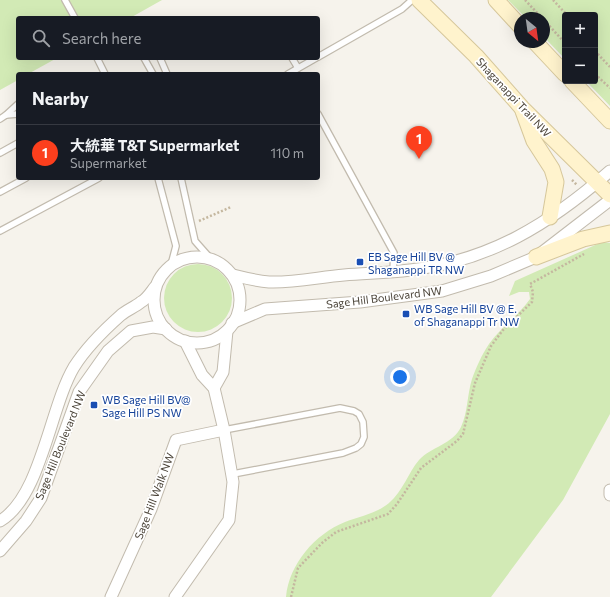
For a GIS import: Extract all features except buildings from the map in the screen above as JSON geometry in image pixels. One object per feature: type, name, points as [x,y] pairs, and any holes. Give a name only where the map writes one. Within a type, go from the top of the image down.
[{"type":"main road","name":"Shaganappi Trail NW","points":[[418,0],[476,56],[522,108],[603,183],[610,195]]},
{"type":"main road","points":[[496,2],[514,20]]},
{"type":"main road","points":[[541,48],[562,71]]},
{"type":"main road","points":[[575,84],[610,121]]},
{"type":"main road","points":[[522,108],[534,141],[552,169],[556,182],[550,217]]},
{"type":"main road","points":[[536,257],[583,239],[610,233]]},
{"type":"street","points":[[233,275],[270,282],[442,265],[476,256],[509,243],[530,231],[603,183],[610,171]]},
{"type":"street","name":"Sage Hill Boulevard NW","points":[[230,327],[265,309],[360,302],[442,291],[491,276],[536,257],[610,200]]},
{"type":"street","points":[[197,256],[210,258],[222,264],[233,275],[239,289],[240,304],[236,318],[230,327],[215,339],[200,343],[185,342],[166,330],[156,313],[153,300],[155,287],[162,274],[171,265],[183,258],[197,256]]},
{"type":"street","name":"Sage Hill Boulevard NW","points":[[0,521],[9,514],[22,496],[36,470],[61,392],[73,368],[99,335],[122,314],[143,302],[155,287]]},
{"type":"street","name":"Sage Hill Boulevard NW","points":[[0,551],[26,521],[41,498],[79,392],[108,351],[131,331],[152,327],[166,330]]},
{"type":"street","points":[[214,388],[222,372],[230,327]]},
{"type":"street","points":[[175,597],[229,520],[233,474],[214,388],[202,375],[185,342]]},
{"type":"street","name":"Sage Hill Walk NW","points":[[111,597],[151,509],[176,440],[224,430]]},
{"type":"street","points":[[610,490],[610,495]]},
{"type":"lane","points":[[65,0],[74,16]]},
{"type":"lane","points":[[320,56],[402,10],[412,0]]},
{"type":"lane","points":[[98,60],[104,72]]},
{"type":"lane","points":[[145,60],[152,72]]},
{"type":"lane","points":[[161,60],[166,72]]},
{"type":"lane","points":[[293,60],[296,71],[314,60]]},
{"type":"lane","points":[[0,118],[6,115],[16,106]]},
{"type":"lane","points":[[6,115],[16,114]]},
{"type":"lane","points":[[320,118],[394,253],[393,271]]},
{"type":"lane","points":[[0,153],[16,144]]},
{"type":"lane","points":[[0,192],[22,180]]},
{"type":"lane","points":[[0,231],[95,180]]},
{"type":"lane","points":[[159,180],[176,246],[171,265]]},
{"type":"lane","points":[[181,180],[195,241],[210,258]]},
{"type":"lane","points":[[224,430],[340,408],[354,411],[359,414],[363,422],[364,437],[361,444],[343,453],[233,474]]},
{"type":"path","points":[[525,0],[536,12]]},
{"type":"path","points":[[553,0],[564,12]]},
{"type":"path","points":[[550,27],[562,40]]},
{"type":"path","points":[[598,54],[610,68]]},
{"type":"path","points":[[598,77],[610,88]]},
{"type":"path","points":[[572,180],[577,185]]},
{"type":"path","points":[[191,224],[231,208]]},
{"type":"path","points":[[290,597],[298,568],[322,543],[336,532],[388,514],[397,504],[421,468],[457,441],[463,434],[475,383],[490,346],[503,330],[532,302],[533,292],[530,284],[591,250]]},
{"type":"green space","points":[[0,0],[162,0],[134,16],[16,16],[16,60],[53,60],[32,72],[16,72],[16,81],[0,90]]},
{"type":"green space","points":[[508,0],[610,0],[610,106],[589,84],[598,84],[598,12],[562,12],[562,56],[550,43],[550,12],[520,12]]},
{"type":"green space","points":[[602,242],[610,243],[610,414],[563,500],[491,597],[286,597],[292,573],[305,552],[314,542],[334,527],[384,507],[402,488],[419,460],[453,438],[457,433],[461,427],[465,415],[472,379],[484,352],[499,332],[530,299],[529,292],[519,292],[509,296],[515,281]]},
{"type":"green space","points":[[198,264],[211,267],[222,274],[229,285],[232,298],[229,311],[222,322],[211,329],[198,332],[185,329],[174,322],[167,311],[164,298],[167,285],[174,274],[185,267]]},
{"type":"place","name":"大統華 T&T Supermarket","points":[[419,159]]},
{"type":"place","name":"EB Sage Hill BV @ Shaganappi TR NW","points":[[360,262]]},
{"type":"place","name":"WB Sage Hill BV @ E. of Shaganappi Tr NW","points":[[406,314]]},
{"type":"place","name":"WB Sage Hill BV@ Sage Hill PS NW","points":[[94,405]]}]
